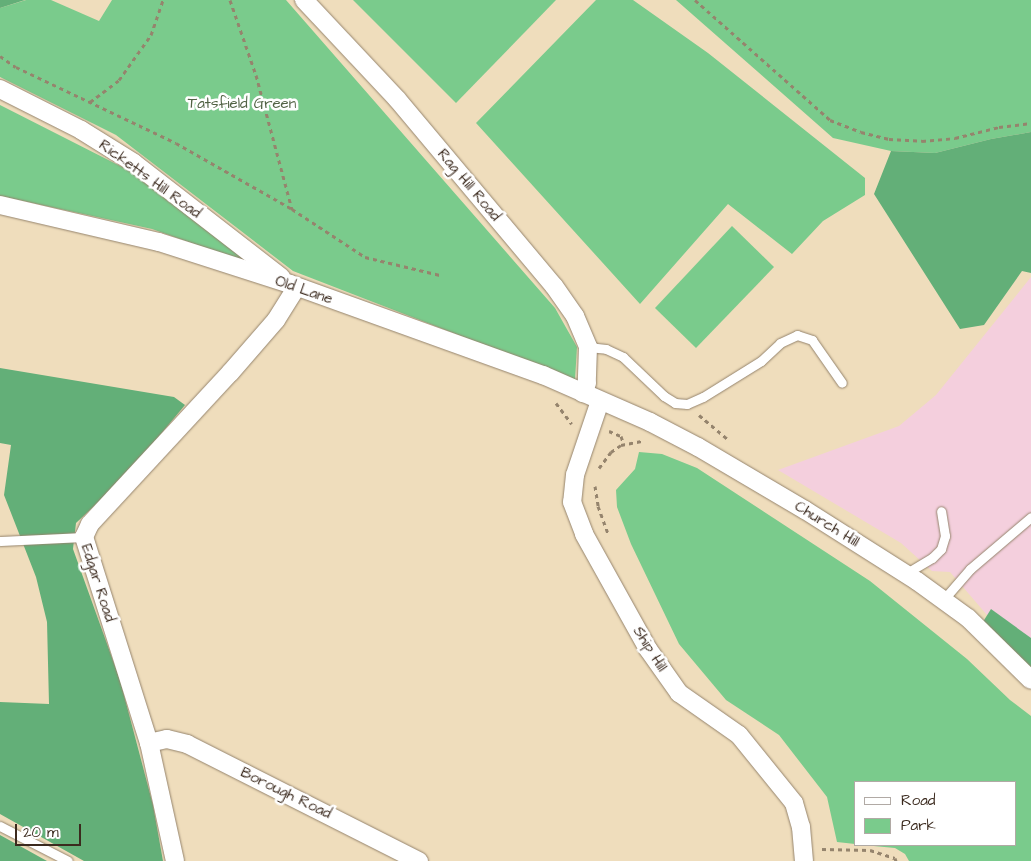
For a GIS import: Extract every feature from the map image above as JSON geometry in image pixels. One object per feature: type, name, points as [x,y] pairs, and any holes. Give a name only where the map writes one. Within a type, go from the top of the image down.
[{"type":"street","name":"Rag Hill Road","points":[[304,0],[397,99],[554,286],[575,316],[588,347],[587,384],[582,393]]},
{"type":"street","name":"Ricketts Hill Road","points":[[0,89],[81,130],[134,163],[294,286]]},
{"type":"street","name":"Old Lane","points":[[0,205],[160,242],[294,286],[543,375],[600,401]]},
{"type":"street","name":"Edgar Road","points":[[175,861],[149,743],[84,537],[90,524],[276,320],[294,286]]},
{"type":"street","name":"Church Hill","points":[[600,401],[698,447],[805,510],[944,599],[968,618],[1031,680]]},
{"type":"street","name":"Ship Hill","points":[[600,401],[575,475],[572,502],[584,534],[648,649],[678,694],[739,735],[794,803],[801,827],[804,855]]},
{"type":"street","name":"Borough Road","points":[[149,743],[167,738],[187,744],[419,861]]},
{"type":"lane","points":[[588,347],[606,349],[624,357],[664,396],[674,403],[687,404],[704,397],[761,361],[780,343],[797,335],[812,340],[842,383]]},
{"type":"lane","points":[[905,574],[932,558],[941,549],[945,536],[942,511]]},
{"type":"lane","points":[[944,599],[970,569],[1031,517]]},
{"type":"lane","points":[[0,541],[84,537]]},
{"type":"lane","points":[[0,826],[68,861]]},
{"type":"path","points":[[90,102],[119,80],[151,36],[163,0]]},
{"type":"path","points":[[230,0],[256,75],[292,209]]},
{"type":"path","points":[[695,0],[830,120],[861,132],[890,138],[922,141],[955,138],[999,127],[1031,123]]},
{"type":"path","points":[[0,56],[176,143],[292,209],[365,257],[440,275]]},
{"type":"path","points":[[597,476],[599,468],[611,452],[621,445],[650,440]]},
{"type":"path","points":[[595,483],[598,506],[611,539]]},
{"type":"path","points":[[821,840],[825,857]]},
{"type":"path","points":[[804,855],[823,849],[870,850],[895,858],[896,861]]},
{"type":"shaded area","points":[[1031,277],[1031,646],[987,615],[950,572],[932,571],[901,543],[778,470],[899,426],[936,395]]},
{"type":"green space","points":[[0,0],[25,0],[0,8]]},
{"type":"green space","name":"Tatsfield Green","points":[[26,0],[51,0],[99,21],[112,0],[286,0],[555,308],[577,347],[575,380],[293,271],[116,135],[0,77],[0,8]]},
{"type":"green space","points":[[353,0],[556,0],[456,103]]},
{"type":"green space","points":[[596,0],[633,0],[708,53],[865,178],[865,195],[823,221],[792,254],[728,204],[640,304],[476,123]]},
{"type":"green space","points":[[676,0],[1031,0],[1031,132],[991,139],[935,153],[891,151],[833,138]]},
{"type":"green space","points":[[0,105],[128,170],[250,264],[152,229],[0,196]]},
{"type":"green space","points":[[1031,132],[1031,273],[1022,271],[984,325],[960,329],[874,194],[891,151],[935,153],[991,139]]},
{"type":"green space","points":[[732,226],[774,267],[696,348],[655,308]]},
{"type":"green space","points":[[0,368],[174,397],[185,405],[125,477],[76,523],[73,549],[120,680],[153,805],[163,861],[84,861],[0,814],[0,702],[49,704],[47,622],[36,577],[4,495],[11,445],[0,443]]},
{"type":"green space","points":[[639,452],[662,454],[697,468],[870,581],[967,659],[1010,700],[1031,716],[1031,861],[909,861],[905,854],[895,848],[874,846],[1016,846],[1016,781],[854,781],[854,844],[837,842],[827,797],[779,735],[726,700],[679,644],[631,544],[617,507],[616,490],[635,469]]},
{"type":"green space","points":[[991,609],[1031,638],[1031,673],[981,625]]},
{"type":"green space","points":[[0,835],[47,861],[0,861]]}]
